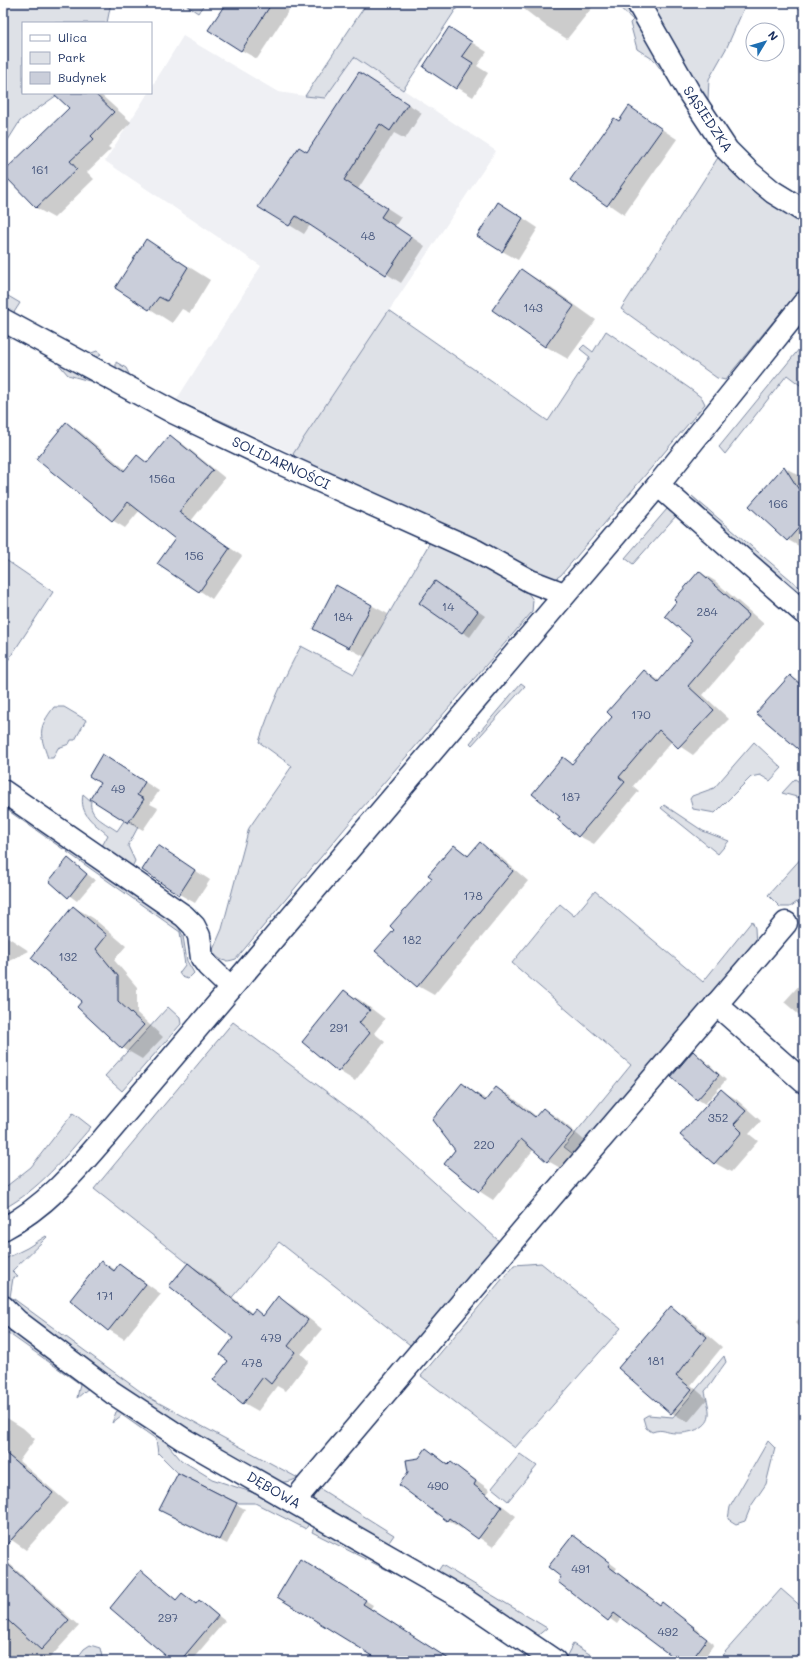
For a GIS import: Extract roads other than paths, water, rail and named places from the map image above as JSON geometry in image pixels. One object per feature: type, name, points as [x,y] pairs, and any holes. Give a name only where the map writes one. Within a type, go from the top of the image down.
[{"type":"street","name":"SĄSIEDZKA","points":[[638,3],[690,94],[727,150],[749,172],[773,192],[804,211]]},
{"type":"street","points":[[3,1229],[21,1220],[44,1203],[68,1180],[658,485],[804,303]]},
{"type":"street","name":"SOLIDARNOŚCI","points":[[3,320],[176,413],[278,462],[476,551],[530,581],[564,594]]},
{"type":"street","points":[[658,485],[804,613]]},
{"type":"street","points":[[3,791],[184,916],[194,926],[199,936],[202,958],[208,966],[231,988]]},
{"type":"street","points":[[294,1501],[786,923]]},
{"type":"street","points":[[716,1004],[804,1082]]},
{"type":"street","name":"DĘBOWA","points":[[3,1307],[17,1321],[112,1393],[183,1439],[465,1600],[555,1661]]}]
